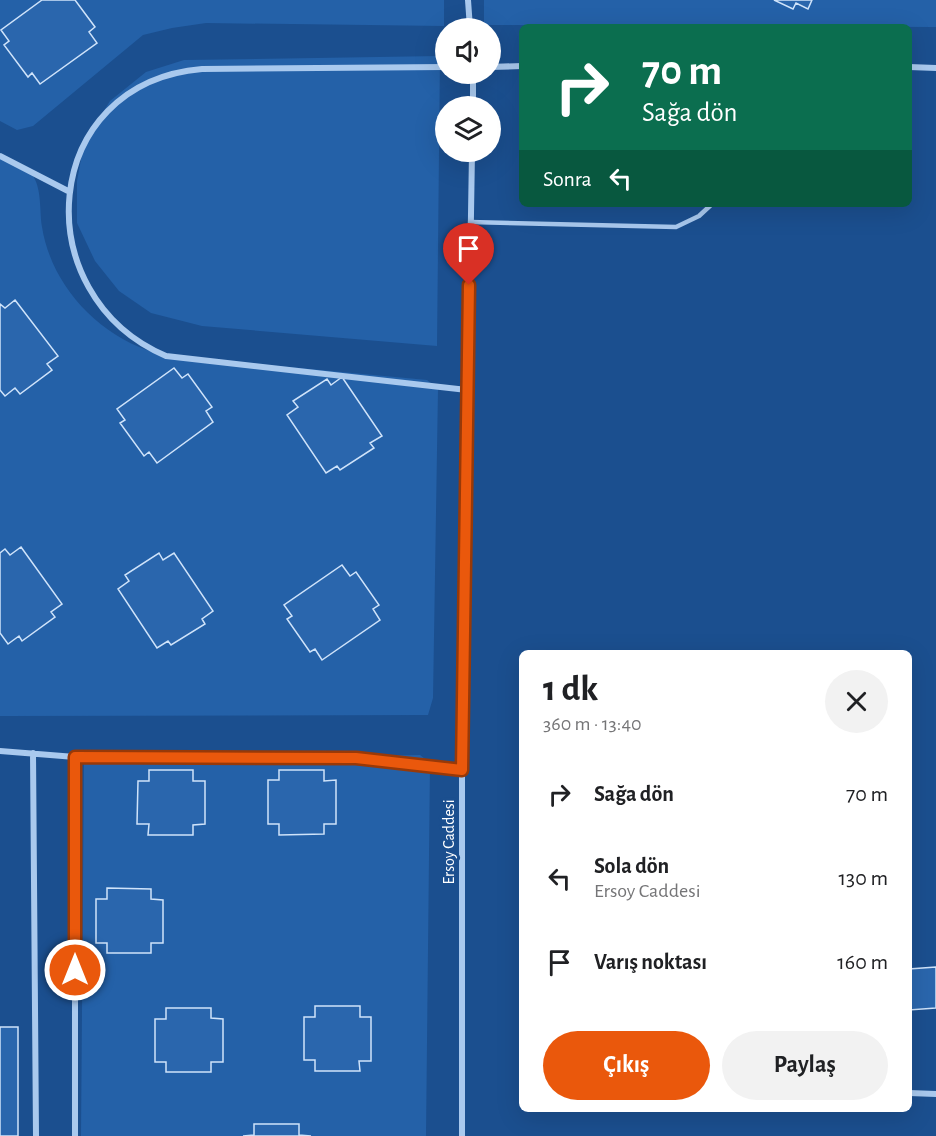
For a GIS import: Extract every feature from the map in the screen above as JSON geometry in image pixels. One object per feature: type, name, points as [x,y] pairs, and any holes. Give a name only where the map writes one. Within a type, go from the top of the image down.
[{"type":"street","points":[[468,0],[469,18]]},
{"type":"street","points":[[501,67],[519,66]]},
{"type":"street","points":[[435,67],[202,69],[168,74],[127,95],[90,133],[76,160],[68,191],[70,235],[88,285],[102,308],[119,328],[149,349],[166,356],[467,390]]},
{"type":"street","points":[[912,67],[936,68]]},
{"type":"street","points":[[0,156],[68,191]]},
{"type":"street","name":"Ersoy Caddesi","points":[[462,1136],[462,770],[471,162]]},
{"type":"street","points":[[0,751],[75,757],[356,758],[462,770]]},
{"type":"street","points":[[33,753],[36,1136]]},
{"type":"street","points":[[75,757],[75,1136]]},
{"type":"street","points":[[912,1094],[936,1094]]},
{"type":"lane","points":[[470,222],[676,227],[699,216],[708,207]]},
{"type":"shaded area","points":[[0,0],[444,0],[444,18],[435,18],[435,26],[206,23],[143,35],[33,126],[17,130],[0,121]]},
{"type":"shaded area","points":[[484,0],[936,0],[936,27],[912,27],[912,24],[501,25],[501,18],[484,18]]},
{"type":"shaded area","points":[[435,56],[435,84],[440,84],[440,96],[435,96],[435,162],[439,162],[437,346],[202,326],[151,313],[119,291],[95,261],[77,223],[77,181],[84,143],[110,101],[146,72],[184,60]]},
{"type":"shaded area","points":[[0,155],[25,168],[33,175],[40,197],[42,227],[47,248],[65,286],[93,317],[128,342],[147,350],[183,357],[427,380],[438,389],[433,698],[428,715],[0,716]]},
{"type":"shaded area","points":[[420,755],[430,763],[426,1136],[81,1136],[84,761]]},
{"type":"building","points":[[42,0],[75,0],[95,27],[89,32],[97,43],[40,84],[32,73],[28,77],[4,45],[9,41],[1,30]]},
{"type":"building","points":[[774,0],[812,0],[808,9],[796,3],[793,9]]},
{"type":"building","points":[[15,300],[58,356],[47,364],[52,370],[20,394],[15,388],[5,396],[0,390],[0,304],[5,308]]},
{"type":"building","points":[[174,368],[182,378],[188,374],[212,407],[206,411],[213,422],[157,463],[149,452],[144,456],[120,423],[125,420],[117,409]]},
{"type":"building","points":[[342,377],[382,436],[370,443],[374,448],[340,470],[337,466],[326,473],[287,415],[298,407],[293,401],[327,379],[331,385]]},
{"type":"building","points":[[21,547],[62,604],[51,612],[55,617],[22,641],[19,636],[8,644],[0,633],[0,553],[5,549],[10,555]]},
{"type":"building","points":[[159,553],[163,560],[174,553],[213,611],[202,619],[205,624],[171,645],[168,641],[157,648],[118,589],[129,581],[125,575]]},
{"type":"building","points":[[342,565],[350,576],[356,572],[379,605],[373,609],[380,620],[322,660],[315,649],[310,652],[287,619],[292,616],[284,605]]},
{"type":"building","points":[[149,770],[193,770],[193,781],[205,781],[205,824],[193,825],[193,835],[148,835],[149,824],[137,824],[138,781],[149,781]]},
{"type":"building","points":[[279,770],[324,770],[324,781],[336,780],[336,824],[324,824],[324,834],[279,835],[279,824],[268,824],[268,780],[279,780]]},
{"type":"building","points":[[107,888],[151,889],[151,899],[163,900],[163,943],[151,943],[151,953],[107,953],[107,943],[96,943],[96,899],[107,899]]},
{"type":"building","points":[[936,967],[936,1008],[912,1010],[912,969]]},
{"type":"building","points":[[315,1006],[360,1006],[360,1017],[371,1017],[371,1061],[359,1061],[360,1071],[315,1071],[315,1060],[304,1060],[304,1017],[315,1017]]},
{"type":"building","points":[[166,1008],[211,1008],[211,1018],[223,1019],[223,1062],[211,1062],[211,1072],[166,1072],[166,1062],[155,1062],[155,1019],[166,1019]]},
{"type":"building","points":[[0,1027],[18,1027],[18,1136],[0,1136]]},
{"type":"building","points":[[254,1124],[299,1124],[299,1135],[311,1136],[243,1136],[254,1135]]},
{"type":"route","points":[[75,970],[75,757],[356,758],[462,770],[469,285]]}]
